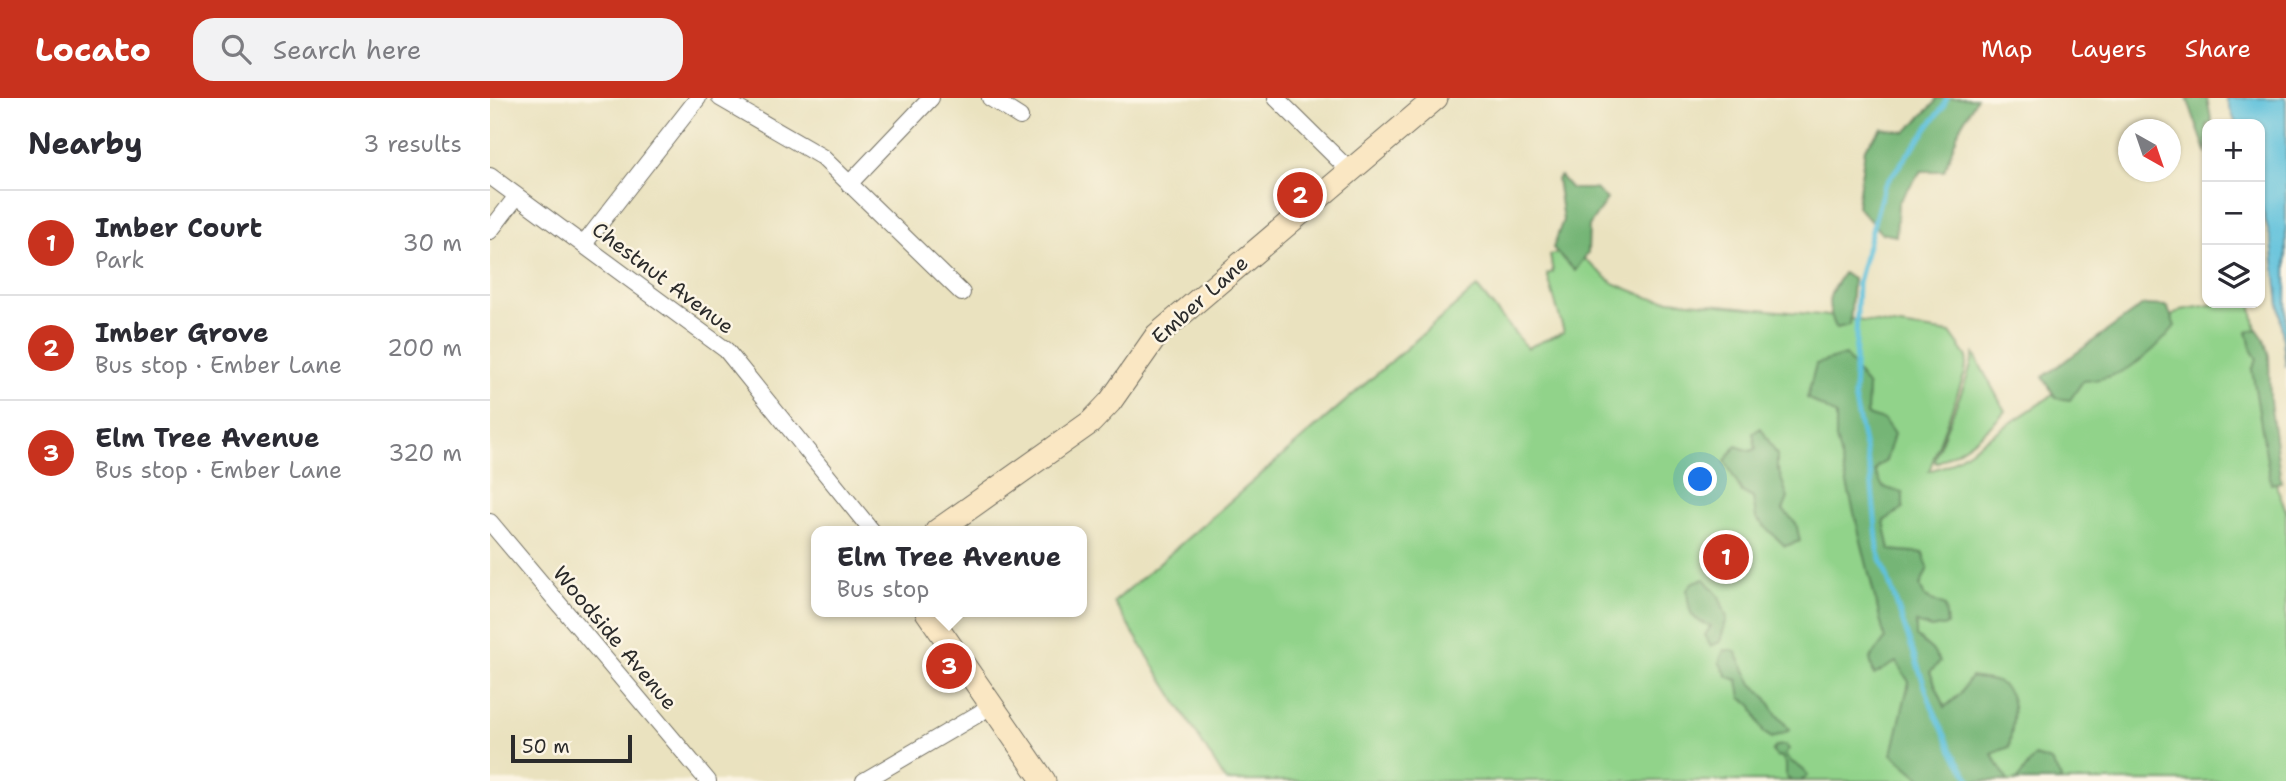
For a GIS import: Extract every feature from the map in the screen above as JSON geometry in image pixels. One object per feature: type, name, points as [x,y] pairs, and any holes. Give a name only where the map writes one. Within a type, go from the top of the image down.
[{"type":"main road","name":"Ember Lane","points":[[944,526],[1091,422],[1110,402],[1157,335],[1436,98]]},
{"type":"main road","points":[[932,617],[1044,781]]},
{"type":"street","points":[[584,244],[698,98]]},
{"type":"street","points":[[720,98],[822,157],[962,293]]},
{"type":"street","points":[[849,184],[931,98]]},
{"type":"street","points":[[990,98],[1020,117]]},
{"type":"street","points":[[1276,98],[1350,171]]},
{"type":"street","name":"Chestnut Avenue","points":[[490,176],[726,350],[868,526]]},
{"type":"street","points":[[490,231],[517,196]]},
{"type":"street","name":"Woodside Avenue","points":[[490,522],[708,781]]},
{"type":"street","points":[[864,781],[980,713],[992,703]]},
{"type":"green space","points":[[1936,98],[1977,98],[1960,127],[1944,171],[1921,171],[1898,203],[1896,236],[1881,233],[1857,206],[1865,148],[1882,128],[1906,132],[1935,103]]},
{"type":"green space","points":[[2187,98],[2207,98],[2211,119],[2202,119],[2202,140]]},
{"type":"green space","points":[[1560,176],[1571,189],[1595,189],[1607,199],[1589,226],[1588,253],[1575,271],[1553,248],[1563,220],[1557,179]]},
{"type":"green space","points":[[1572,249],[1613,283],[1650,298],[1820,315],[1950,333],[1967,357],[1965,373],[1929,471],[1947,465],[2181,310],[2202,306],[2252,308],[2262,362],[2277,488],[2286,511],[2286,781],[1226,781],[1114,602],[1477,287],[1527,348],[1564,332],[1547,274],[1553,272],[1550,255]]},
{"type":"green space","points":[[1843,273],[1853,279],[1850,325],[1836,328],[1829,300]]},
{"type":"green space","points":[[2143,305],[2167,306],[2175,326],[2166,337],[2146,356],[2123,371],[2097,380],[2083,381],[2070,400],[2056,398],[2043,377]]},
{"type":"green space","points":[[2257,329],[2264,339],[2269,356],[2270,401],[2281,482],[2271,484],[2252,370],[2257,359],[2247,332]]},
{"type":"green space","points":[[1974,354],[2005,411],[1973,441],[1936,463],[1934,460]]},
{"type":"green space","points":[[1845,355],[1868,387],[1867,415],[1884,420],[1894,434],[1886,461],[1878,466],[1875,472],[1883,487],[1903,493],[1903,508],[1884,521],[1890,550],[1923,553],[1928,568],[1920,586],[1925,597],[1945,606],[1947,625],[1931,628],[1916,623],[1916,636],[1932,650],[1940,662],[1930,672],[1945,707],[1959,695],[1971,677],[1999,683],[2006,689],[2013,704],[2009,747],[1992,754],[2008,781],[1924,781],[1892,754],[1909,682],[1896,662],[1874,675],[1870,659],[1885,639],[1836,439],[1836,415],[1807,398],[1816,364]]},
{"type":"green space","points":[[1761,428],[1777,455],[1777,466],[1788,498],[1783,510],[1796,523],[1800,541],[1785,546],[1756,518],[1753,498],[1742,492],[1725,461],[1736,446],[1750,451],[1756,449],[1753,433]]},
{"type":"green space","points":[[1704,579],[1719,596],[1727,618],[1720,642],[1711,646],[1705,635],[1711,626],[1694,618],[1687,590],[1693,582]]},
{"type":"green space","points":[[1724,650],[1735,651],[1752,684],[1765,696],[1790,730],[1772,738],[1763,732],[1751,704],[1741,698],[1738,680],[1728,677],[1719,662]]},
{"type":"green space","points":[[1785,745],[1789,749],[1785,755],[1787,758],[1808,775],[1801,781],[1792,781],[1786,777],[1786,764],[1781,756],[1777,757],[1772,751],[1777,746]]},
{"type":"green space","points":[[2035,756],[2051,761],[2061,778],[2060,781],[2014,781]]},
{"type":"water","points":[[2226,98],[2286,98],[2286,367],[2272,244],[2265,220],[2265,119],[2234,119]]},
{"type":"waterway","points":[[1947,98],[1884,186],[1858,282],[1854,397],[1871,476],[1878,550],[1931,704],[1952,751],[1971,781]]},
{"type":"place","name":"Imber Grove","points":[[1300,195]]},
{"type":"place","name":"Imber Court","points":[[1726,557]]},
{"type":"place","name":"Elm Tree Avenue","points":[[949,666]]}]
